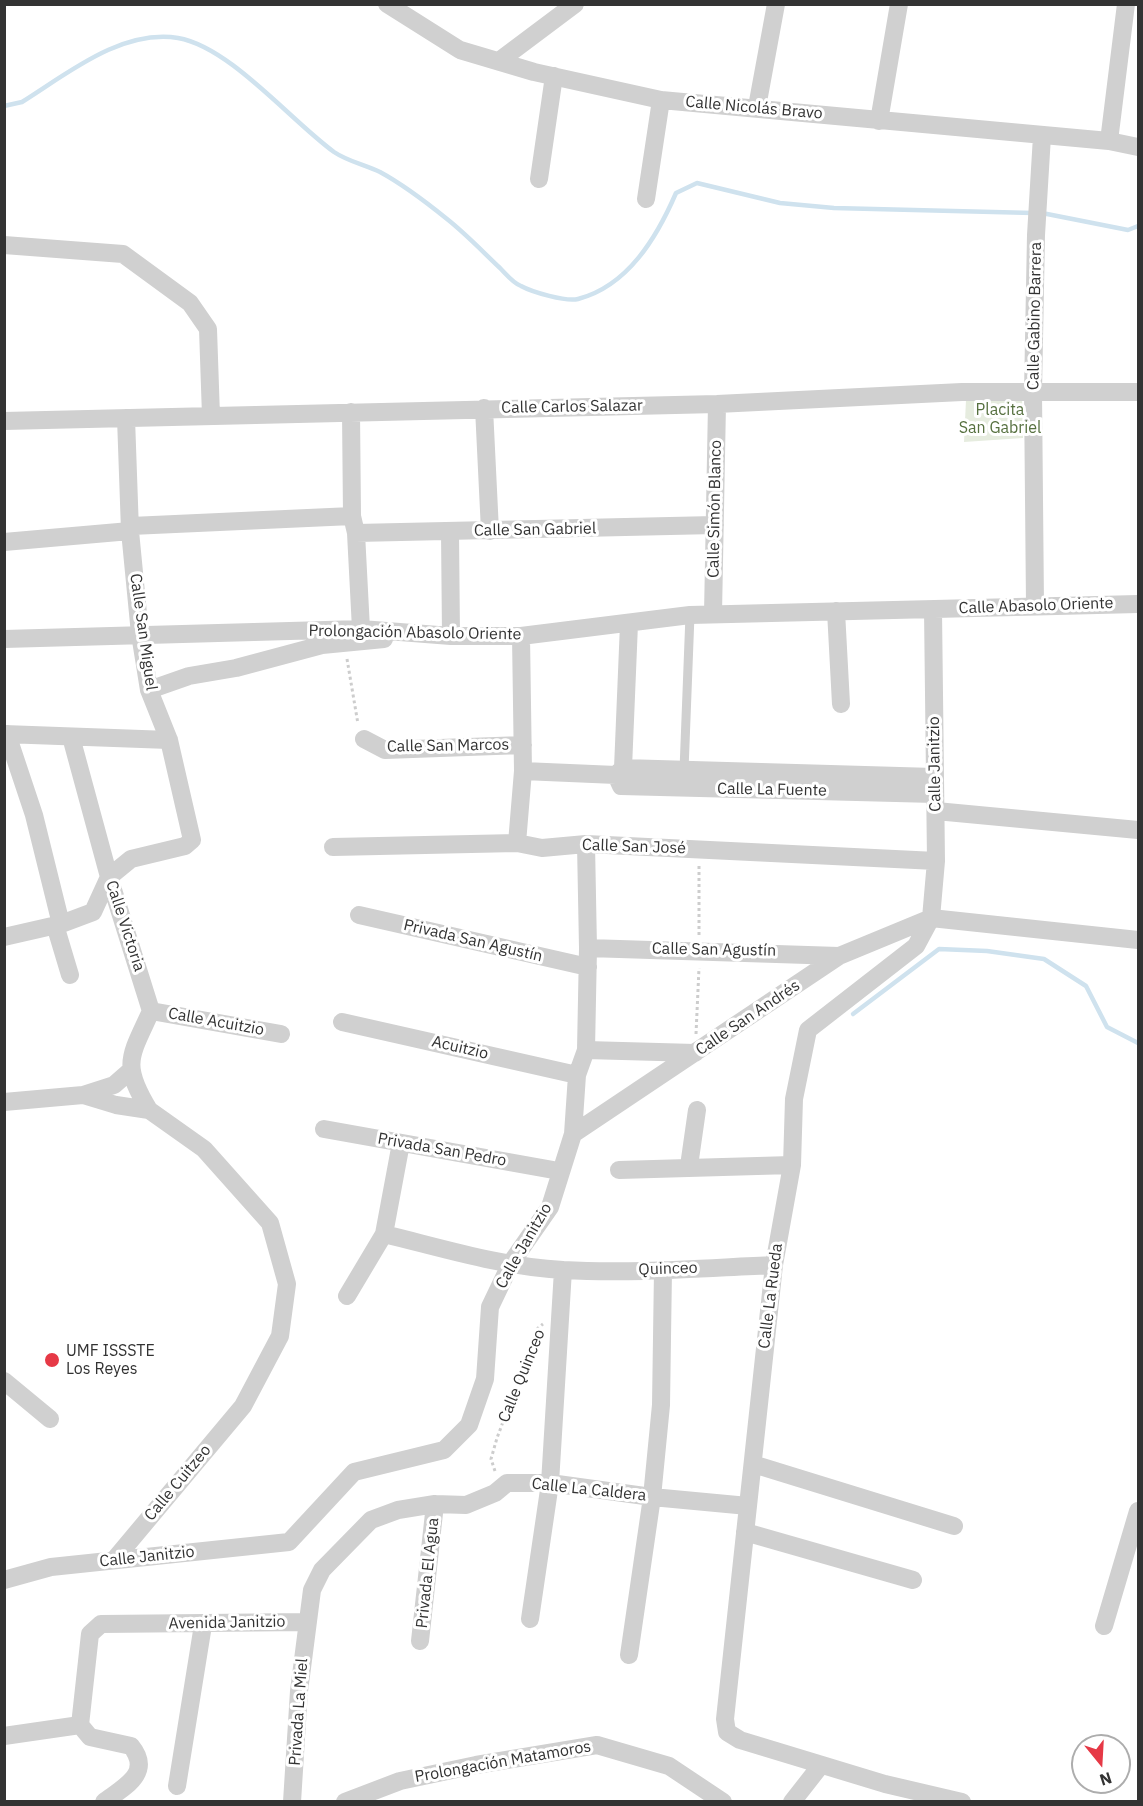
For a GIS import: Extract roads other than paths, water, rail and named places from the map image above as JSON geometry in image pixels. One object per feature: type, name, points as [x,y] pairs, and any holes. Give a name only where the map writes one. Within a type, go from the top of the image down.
[{"type":"street","name":"Calle Nicolás Bravo","points":[[387,4],[460,50],[554,76],[661,100],[1109,141],[1138,147]]},
{"type":"street","points":[[499,61],[575,4]]},
{"type":"street","points":[[757,107],[776,4]]},
{"type":"street","points":[[879,121],[899,4]]},
{"type":"street","points":[[1109,141],[1126,4]]},
{"type":"street","points":[[539,179],[554,76]]},
{"type":"street","points":[[646,199],[661,100]]},
{"type":"street","name":"Calle Gabino Barrera","points":[[1035,605],[1033,392],[1036,235],[1040,200],[1042,136]]},
{"type":"street","points":[[4,245],[123,254],[190,303],[208,329],[211,416]]},
{"type":"street","name":"Calle Carlos Salazar","points":[[4,421],[717,404],[962,392],[1138,392]]},
{"type":"street","name":"Calle Simón Blanco","points":[[713,614],[717,404]]},
{"type":"street","points":[[484,408],[490,531]]},
{"type":"street","points":[[351,412],[354,524],[361,629]]},
{"type":"street","name":"Calle San Miguel","points":[[109,877],[131,859],[185,846],[192,840],[169,740],[149,690],[140,634],[130,529],[126,417]]},
{"type":"street","name":"Calle San Gabriel","points":[[4,542],[130,529],[354,524],[450,532],[714,525]]},
{"type":"street","points":[[450,532],[451,636]]},
{"type":"street","name":"Calle Abasolo Oriente","points":[[933,610],[1035,605],[1138,604]]},
{"type":"street","name":"Prolongación Abasolo Oriente","points":[[4,639],[361,629],[451,636],[522,636],[690,615],[933,610]]},
{"type":"street","name":"Calle Janitzio","points":[[932,918],[936,861],[933,610]]},
{"type":"street","points":[[836,611],[842,704]]},
{"type":"street","points":[[620,772],[628,624]]},
{"type":"street","points":[[149,690],[189,675],[236,668],[322,645],[428,634]]},
{"type":"street","points":[[517,843],[523,771],[522,636]]},
{"type":"street","points":[[70,975],[34,815],[6,734],[169,740]]},
{"type":"street","name":"Calle Victoria","points":[[72,737],[109,877],[151,1011]]},
{"type":"street","name":"Calle San Marcos","points":[[364,739],[385,750],[523,745]]},
{"type":"street","name":"Calle La Fuente","points":[[523,771],[684,770],[772,781],[935,794],[1138,830]]},
{"type":"street","name":"Calle La Fuente","points":[[620,772],[621,786],[772,781]]},
{"type":"street","name":"Calle San José","points":[[333,847],[517,843],[542,848],[586,844],[936,861]]},
{"type":"street","name":"Calle Janitzio","points":[[4,1580],[51,1567],[289,1542],[354,1472],[444,1450],[469,1425],[485,1379],[490,1307],[512,1263],[550,1207],[573,1134],[577,1075],[586,1050],[588,948],[586,844]]},
{"type":"street","points":[[4,937],[58,925],[93,912],[109,877]]},
{"type":"street","name":"Privada San Agustín","points":[[359,915],[588,967]]},
{"type":"street","points":[[932,918],[1138,940]]},
{"type":"street","name":"Calle San Andrés","points":[[573,1134],[839,956],[932,918]]},
{"type":"street","name":"Calle La Rueda","points":[[821,1765],[740,1740],[727,1732],[725,1719],[774,1265],[792,1165],[794,1099],[808,1030],[916,946],[932,918]]},
{"type":"street","name":"Calle San Agustín","points":[[588,948],[839,956]]},
{"type":"street","points":[[149,1110],[137,1091],[130,1071],[131,1056],[151,1011]]},
{"type":"street","name":"Calle Acuitzio","points":[[151,1011],[281,1034]]},
{"type":"street","name":"Acuitzio","points":[[342,1022],[577,1075]]},
{"type":"street","points":[[586,1050],[695,1053]]},
{"type":"street","points":[[4,1102],[83,1095],[114,1085],[130,1071]]},
{"type":"street","points":[[83,1095],[149,1110]]},
{"type":"street","name":"Calle Cuitzeo","points":[[114,1560],[243,1406],[280,1336],[287,1284],[270,1223],[204,1149],[149,1110]]},
{"type":"street","points":[[689,1166],[697,1110]]},
{"type":"street","name":"Privada San Pedro","points":[[324,1129],[560,1171]]},
{"type":"street","points":[[346,1296],[384,1234],[401,1143]]},
{"type":"street","points":[[619,1170],[689,1166],[792,1165]]},
{"type":"street","name":"Quinceo","points":[[384,1234],[512,1263],[562,1270],[663,1270],[774,1265]]},
{"type":"street","points":[[530,1619],[550,1483],[562,1270]]},
{"type":"street","points":[[629,1654],[652,1497],[661,1405],[663,1270]]},
{"type":"street","points":[[4,1381],[50,1419]]},
{"type":"street","points":[[753,1464],[954,1526]]},
{"type":"street","name":"Calle La Caldera","points":[[435,1504],[466,1505],[495,1493],[507,1483],[550,1483],[652,1497],[748,1506]]},
{"type":"street","name":"Avenida Janitzio","points":[[80,1725],[90,1634],[101,1624],[203,1625],[306,1622],[312,1590],[322,1570],[371,1520],[398,1510],[435,1504]]},
{"type":"street","name":"Privada El Agua","points":[[420,1641],[435,1504]]},
{"type":"street","points":[[1104,1626],[1138,1511]]},
{"type":"street","points":[[745,1532],[914,1580]]},
{"type":"street","name":"Privada La Miel","points":[[292,1802],[306,1622]]},
{"type":"street","points":[[177,1786],[203,1625]]},
{"type":"street","points":[[4,1736],[80,1725],[90,1737],[131,1746],[134,1749],[138,1775],[105,1802]]},
{"type":"street","name":"Prolongación Matamoros","points":[[345,1802],[400,1781],[476,1765],[597,1745],[669,1766],[723,1802]]},
{"type":"street","points":[[792,1802],[821,1765],[885,1784],[962,1802]]},
{"type":"lane","points":[[684,770],[690,615]]},
{"type":"waterway","points":[[4,106],[22,102],[96,56],[136,40],[157,37],[178,38],[198,44],[239,70],[334,152],[380,172],[423,200],[461,231],[515,283],[541,294],[573,300],[596,293],[626,271],[650,242],[676,193],[697,183],[780,203],[834,208],[1033,213]]},
{"type":"waterway","points":[[1042,213],[1128,230],[1138,226]]},
{"type":"waterway","points":[[853,1014],[939,949],[987,951],[1044,959],[1086,986],[1107,1027],[1138,1043]]},
{"type":"place","name":"UMF ISSSTE Los Reyes","points":[[52,1360]]},
{"type":"park label","name":"Placita San Gabriel","points":[[1000,419]]}]
